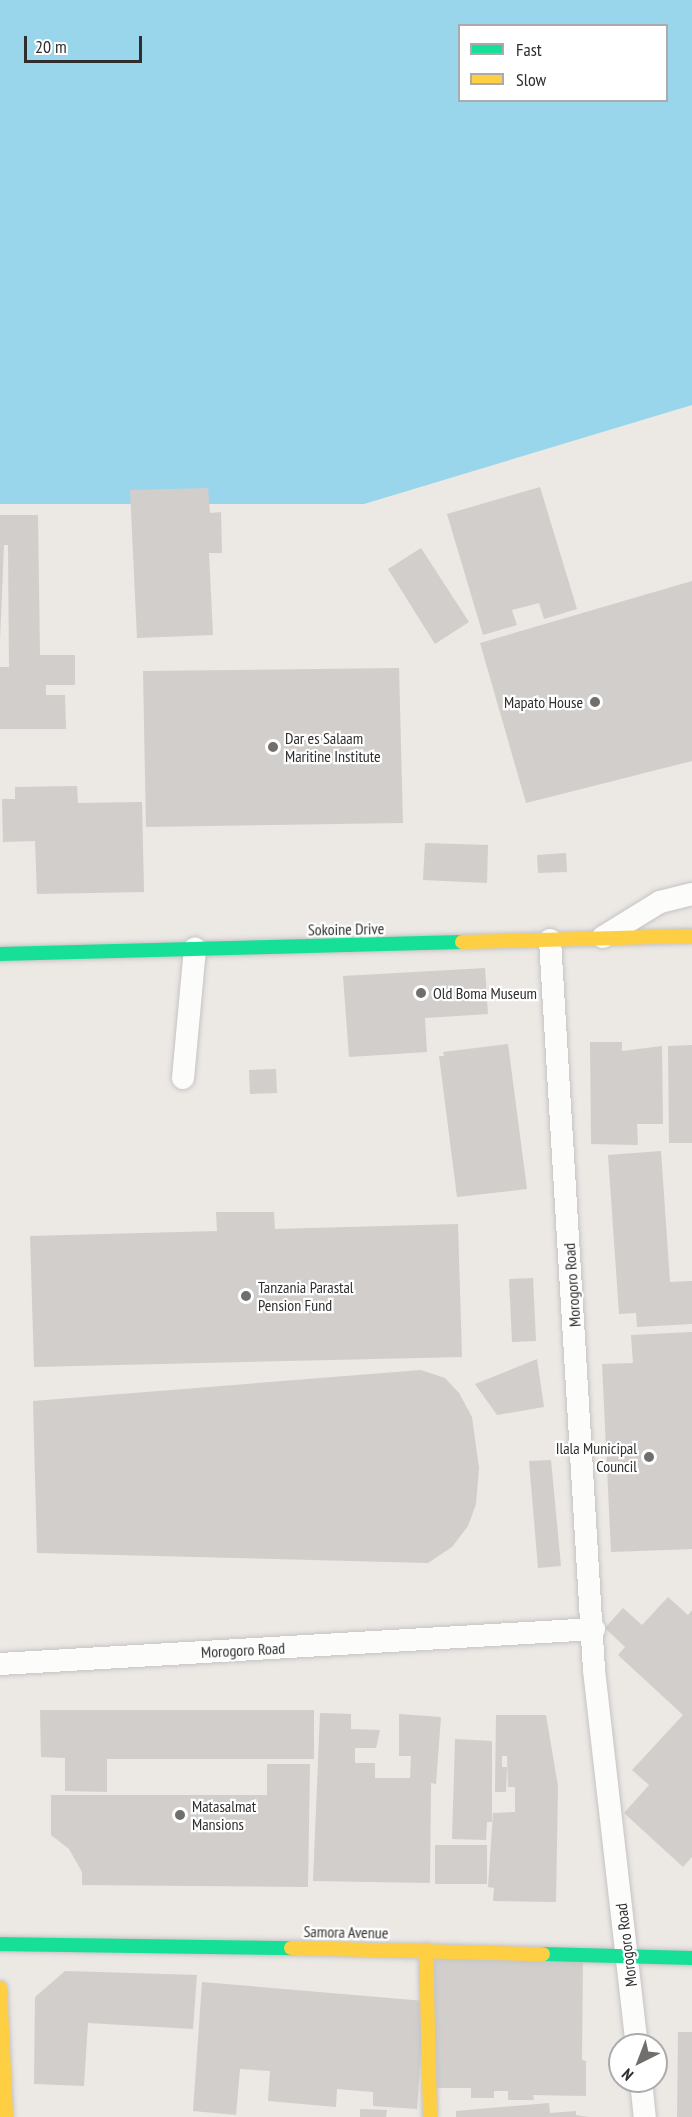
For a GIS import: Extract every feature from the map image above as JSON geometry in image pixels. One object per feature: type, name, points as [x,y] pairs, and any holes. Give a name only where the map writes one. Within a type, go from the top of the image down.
[{"type":"street","name":"Sokoine Drive","points":[[0,954],[692,936]]},
{"type":"street","name":"Samora Avenue","points":[[0,1944],[426,1950],[692,1958]]},
{"type":"street","points":[[426,1950],[430,2117]]},
{"type":"street","points":[[0,1988],[6,2117]]},
{"type":"lane","points":[[599,939],[660,902],[692,894]]},
{"type":"lane","name":"Morogoro Road","points":[[550,940],[594,1629],[594,1670],[636,2033]]},
{"type":"lane","points":[[183,1078],[195,949]]},
{"type":"lane","name":"Morogoro Road","points":[[0,1664],[594,1629]]},
{"type":"lane","points":[[642,2093],[645,2117]]},
{"type":"water","points":[[0,0],[692,0],[692,405],[364,504],[0,504]]},
{"type":"building","points":[[540,487],[577,609],[544,619],[539,603],[512,610],[517,625],[483,635],[447,514]]},
{"type":"building","points":[[208,488],[210,513],[221,512],[222,553],[209,553],[213,635],[137,638],[130,490]]},
{"type":"building","points":[[0,515],[38,515],[40,655],[75,655],[75,685],[46,685],[46,695],[65,695],[66,729],[0,729],[0,667],[9,667],[8,545],[4,545],[0,641]]},
{"type":"building","points":[[421,548],[469,622],[435,644],[388,569]]},
{"type":"building","name":"Mapato House","points":[[692,581],[692,761],[526,803],[480,643]]},
{"type":"building","name":"Dar es Salaam Maritine Institute","points":[[399,668],[403,823],[146,827],[143,671]]},
{"type":"building","points":[[77,786],[78,803],[142,802],[144,892],[37,894],[35,841],[3,842],[2,799],[15,799],[15,787]]},
{"type":"building","points":[[425,843],[488,845],[487,883],[423,880]]},
{"type":"building","points":[[566,853],[567,872],[538,873],[537,855]]},
{"type":"building","points":[[485,968],[488,1014],[425,1018],[427,1052],[349,1057],[343,976]]},
{"type":"building","points":[[590,1042],[622,1042],[622,1051],[662,1046],[663,1124],[637,1124],[638,1145],[591,1144]]},
{"type":"building","points":[[508,1044],[527,1189],[457,1197],[439,1056],[444,1056],[443,1052]]},
{"type":"building","points":[[692,1045],[692,1143],[669,1143],[668,1046]]},
{"type":"building","points":[[276,1069],[277,1093],[250,1094],[249,1070]]},
{"type":"building","points":[[661,1151],[670,1282],[692,1281],[692,1324],[637,1327],[636,1313],[619,1314],[608,1155]]},
{"type":"building","name":"Tanzania Parastal Pension Fund","points":[[216,1212],[274,1212],[275,1229],[458,1224],[462,1357],[34,1367],[30,1236],[217,1231]]},
{"type":"building","points":[[533,1278],[536,1341],[512,1342],[509,1279]]},
{"type":"building","name":"Ilala Municipal Council","points":[[692,1332],[692,1549],[611,1552],[602,1364],[633,1363],[631,1335]]},
{"type":"building","points":[[537,1359],[544,1407],[497,1415],[475,1384]]},
{"type":"building","points":[[421,1370],[445,1378],[459,1393],[472,1417],[479,1468],[476,1504],[468,1526],[452,1547],[428,1563],[37,1553],[33,1401]]},
{"type":"building","points":[[551,1460],[561,1566],[538,1568],[529,1461]]},
{"type":"building","points":[[668,1597],[688,1615],[692,1610],[692,1857],[683,1867],[624,1813],[649,1785],[632,1770],[683,1715],[618,1655],[625,1647],[605,1628],[623,1608],[642,1625]]},
{"type":"building","points":[[40,1710],[314,1710],[314,1759],[107,1759],[107,1792],[65,1791],[65,1758],[41,1757]]},
{"type":"building","points":[[320,1713],[351,1714],[351,1729],[380,1730],[376,1748],[355,1748],[355,1763],[375,1763],[375,1778],[410,1778],[411,1756],[399,1756],[399,1714],[441,1717],[436,1784],[431,1783],[430,1883],[313,1881]]},
{"type":"building","points":[[496,1715],[546,1715],[558,1786],[556,1902],[493,1901],[494,1888],[488,1887],[493,1813],[515,1812],[515,1787],[508,1787],[507,1756],[502,1756],[502,1767],[507,1767],[506,1792],[495,1792]]},
{"type":"building","points":[[455,1739],[492,1741],[492,1822],[487,1822],[486,1840],[452,1839]]},
{"type":"building","name":"Matasalmat Mansions","points":[[267,1764],[310,1764],[308,1887],[82,1885],[82,1872],[69,1849],[51,1835],[51,1795],[267,1795]]},
{"type":"building","points":[[435,1845],[487,1845],[487,1884],[435,1884]]},
{"type":"building","points":[[434,1953],[583,1957],[582,2060],[586,2061],[586,2096],[533,2095],[534,2100],[508,2100],[508,2091],[494,2091],[494,2098],[471,2098],[471,2088],[433,2088]]},
{"type":"building","points":[[65,1971],[197,1975],[193,2029],[88,2023],[84,2086],[34,2084],[35,1997]]},
{"type":"building","points":[[202,1982],[425,2001],[417,2109],[373,2106],[373,2092],[337,2089],[336,2107],[268,2101],[270,2071],[240,2069],[236,2115],[193,2111]]},
{"type":"building","points":[[678,2032],[692,2032],[692,2117],[677,2117]]},
{"type":"building","points":[[549,2103],[550,2113],[576,2111],[576,2115],[589,2117],[456,2117],[456,2111]]},
{"type":"building","points":[[360,2109],[387,2110],[386,2117],[360,2117]]},
{"type":"traffic: fast","points":[[0,954],[462,942]]},
{"type":"traffic: fast","points":[[0,1944],[291,1948]]},
{"type":"traffic: fast","points":[[543,1954],[692,1958]]},
{"type":"traffic: slow","points":[[462,942],[692,936]]},
{"type":"traffic: slow","points":[[291,1948],[543,1954]]},
{"type":"traffic: slow","points":[[426,1950],[430,2117]]},
{"type":"traffic: slow","points":[[0,1988],[6,2117]]},
{"type":"place","name":"Mapato House","points":[[595,702]]},
{"type":"place","name":"Dar es Salaam Maritine Institute","points":[[273,747]]},
{"type":"place","name":"Old Boma Museum","points":[[421,993]]},
{"type":"place","name":"Tanzania Parastal Pension Fund","points":[[246,1296]]},
{"type":"place","name":"Ilala Municipal Council","points":[[649,1457]]},
{"type":"place","name":"Matasalmat Mansions","points":[[180,1815]]}]
